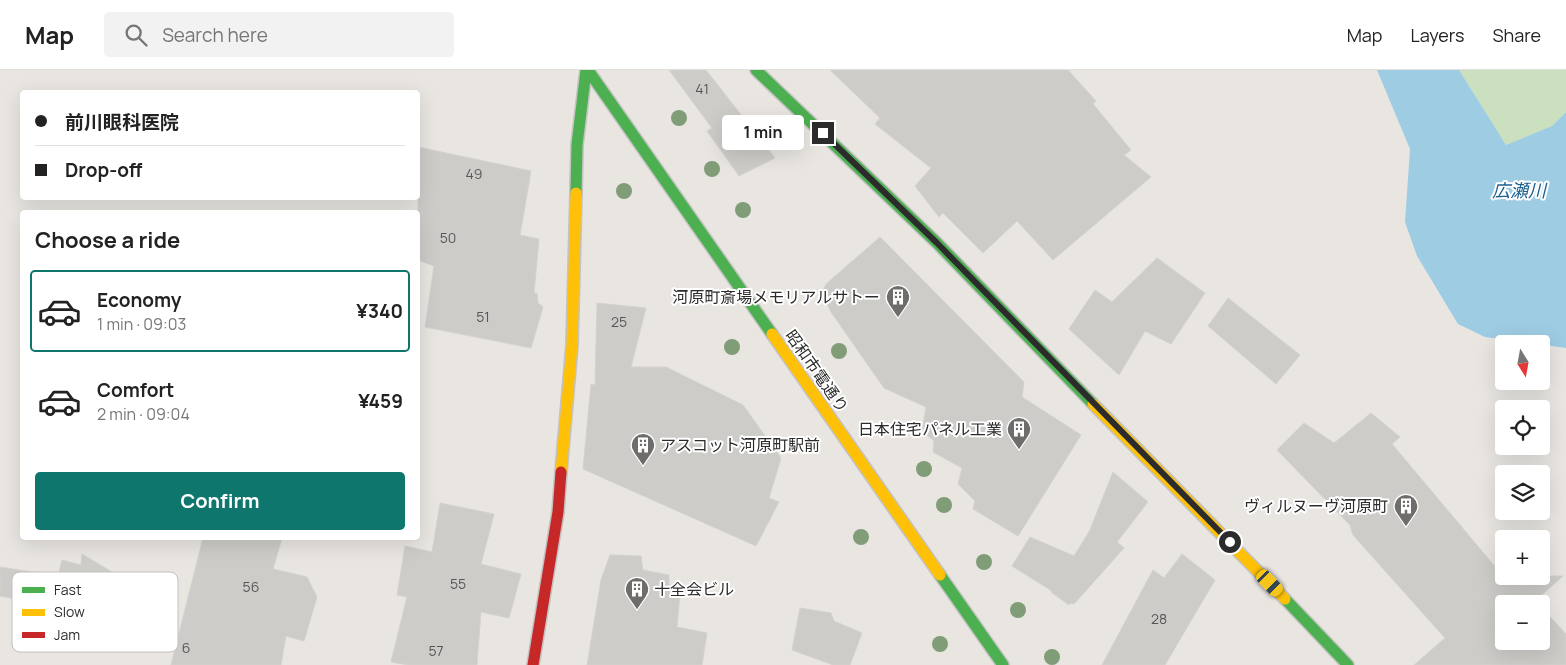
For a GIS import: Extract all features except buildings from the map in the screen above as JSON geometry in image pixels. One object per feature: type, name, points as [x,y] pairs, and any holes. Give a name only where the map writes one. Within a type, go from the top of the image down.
[{"type":"street","points":[[533,665],[560,492],[572,345],[577,145],[587,70]]},
{"type":"street","name":"昭和市電通り","points":[[587,70],[1003,665]]},
{"type":"street","points":[[756,70],[937,243],[1217,528],[1348,665]]},
{"type":"green space","points":[[1459,70],[1566,70],[1566,112],[1552,126],[1506,145]]},
{"type":"water","name":"広瀬川","points":[[1377,70],[1459,70],[1506,145],[1552,126],[1566,112],[1566,348],[1550,346],[1550,335],[1495,335],[1495,338],[1485,337],[1458,324],[1417,256],[1405,222],[1410,149]]},
{"type":"traffic: fast","points":[[576,193],[577,145],[586,70]]},
{"type":"traffic: fast","points":[[588,70],[772,334]]},
{"type":"traffic: fast","points":[[756,70],[937,243],[1093,404]]},
{"type":"traffic: fast","points":[[940,575],[1003,665]]},
{"type":"traffic: fast","points":[[1285,599],[1348,665]]},
{"type":"traffic: slow","points":[[561,472],[572,345],[576,193]]},
{"type":"traffic: slow","points":[[772,334],[940,575]]},
{"type":"traffic: slow","points":[[1093,404],[1285,599]]},
{"type":"traffic: jam","points":[[533,665],[558,512],[561,472]]},
{"type":"place","name":"河原町斎場メモリアルサトー","points":[[898,318]]},
{"type":"place","name":"日本住宅パネル工業","points":[[1019,450]]},
{"type":"place","name":"アスコット河原町駅前","points":[[643,466]]},
{"type":"place","name":"ヴィルヌーヴ河原町","points":[[1406,527]]},
{"type":"place","name":"十全会ビル","points":[[637,610]]},
{"type":"route","points":[[823,133],[937,243],[1013,323],[1230,542]]}]
